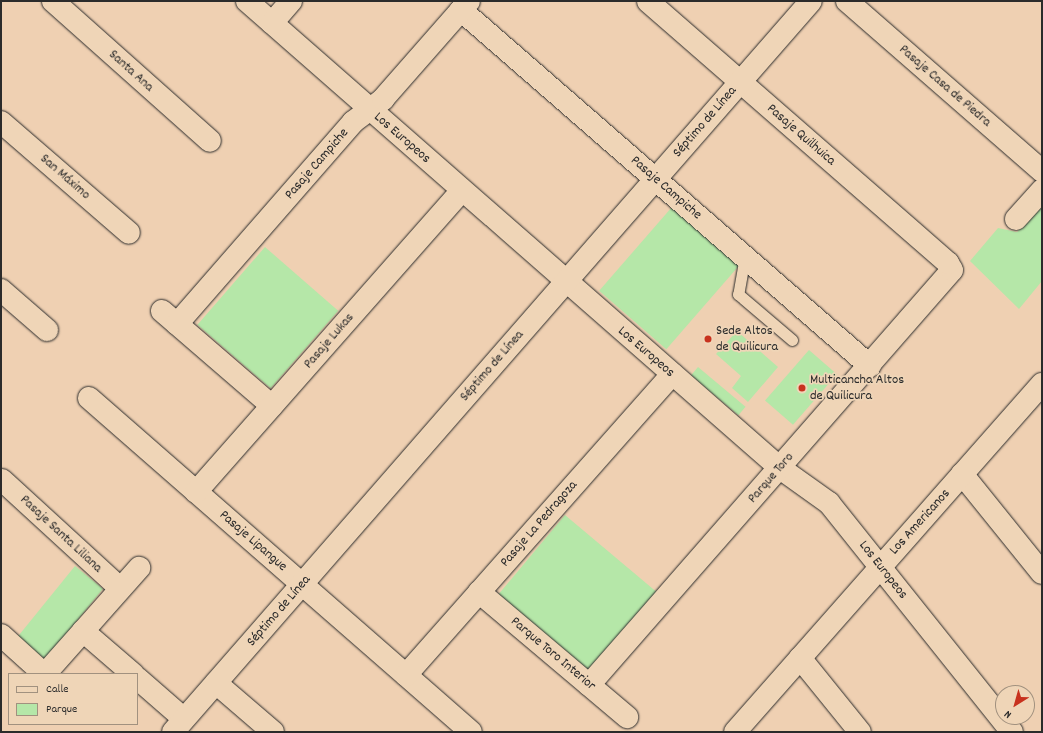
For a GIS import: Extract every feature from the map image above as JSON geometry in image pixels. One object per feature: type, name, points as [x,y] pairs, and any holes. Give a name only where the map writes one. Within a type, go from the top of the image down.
[{"type":"street","name":"Santa Ana","points":[[53,1],[210,141]]},
{"type":"street","name":"Los Europeos","points":[[247,1],[780,468],[829,503],[1012,732]]},
{"type":"street","points":[[272,23],[291,1]]},
{"type":"street","name":"Pasaje Quilhuica","points":[[648,1],[948,263],[952,270]]},
{"type":"street","name":"Séptimo de Línea","points":[[179,726],[811,1]]},
{"type":"street","name":"Pasaje Casa de Piedra","points":[[847,1],[1042,171]]},
{"type":"street","name":"Pasaje Campiche","points":[[272,406],[170,317],[353,122],[383,99],[465,5],[656,179],[870,366]]},
{"type":"street","name":"San Máximo","points":[[1,122],[129,233]]},
{"type":"street","name":"Pasaje Lukas","points":[[196,492],[462,190]]},
{"type":"street","points":[[1016,220],[1042,190]]},
{"type":"street","name":"Parque Toro","points":[[589,685],[870,366],[952,270]]},
{"type":"street","points":[[1,290],[47,330]]},
{"type":"street","name":"Pasaje La Pedragoza","points":[[406,675],[672,374]]},
{"type":"street","name":"Los Americanos","points":[[735,732],[962,474],[1042,386]]},
{"type":"street","name":"Pasaje Lipangue","points":[[89,398],[471,732]]},
{"type":"street","points":[[962,474],[1042,573]]},
{"type":"street","name":"Pasaje Santa Liliana","points":[[2,480],[120,588]]},
{"type":"street","points":[[45,673],[139,568]]},
{"type":"street","name":"Parque Toro Interior","points":[[479,592],[627,717]]},
{"type":"street","points":[[83,631],[132,673]]},
{"type":"street","points":[[1,635],[43,673]]},
{"type":"street","points":[[800,658],[860,732]]},
{"type":"street","points":[[138,679],[179,726]]},
{"type":"street","points":[[216,683],[273,732]]},
{"type":"lane","points":[[745,256],[738,294],[792,340]]},
{"type":"green space","points":[[1042,206],[1042,281],[1019,309],[970,261],[998,228],[1017,232]]},
{"type":"green space","points":[[672,207],[739,265],[666,349],[599,291]]},
{"type":"green space","points":[[265,247],[338,311],[271,388],[197,325]]},
{"type":"green space","points":[[737,331],[778,367],[748,402],[732,388],[741,376],[716,354]]},
{"type":"green space","name":"Multicancha Altos de Quilicura","points":[[809,350],[837,374],[793,425],[765,401]]},
{"type":"green space","points":[[698,367],[745,407],[738,415],[691,375]]},
{"type":"green space","points":[[565,515],[658,593],[590,675],[497,596]]},
{"type":"green space","points":[[75,566],[103,589],[44,662],[16,639]]},
{"type":"place","name":"Sede Altos de Quilicura","points":[[708,339]]},
{"type":"place","name":"Multicancha Altos de Quilicura","points":[[802,388]]}]
